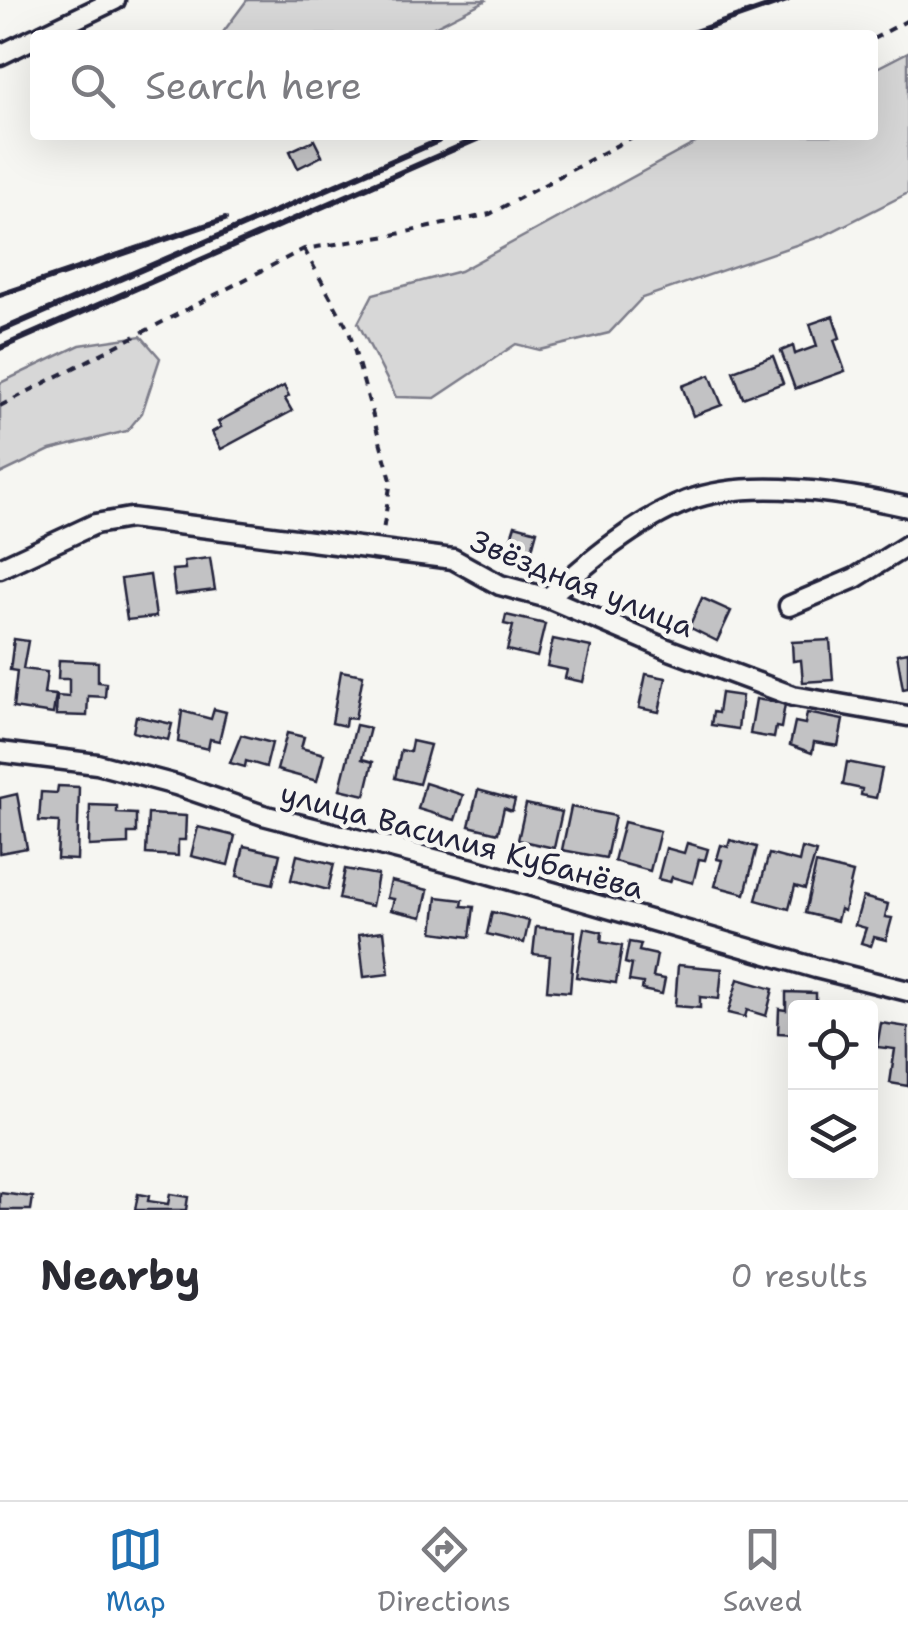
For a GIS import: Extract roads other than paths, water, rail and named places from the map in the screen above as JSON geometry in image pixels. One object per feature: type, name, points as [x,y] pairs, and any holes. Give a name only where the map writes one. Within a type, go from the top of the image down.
[{"type":"street","points":[[53,30],[116,0]]},
{"type":"street","points":[[0,55],[30,40]]},
{"type":"street","points":[[548,598],[578,571],[688,501],[724,493],[776,490],[851,494],[908,507]]},
{"type":"street","name":"Звёздная улица","points":[[0,568],[95,524],[130,518],[452,559],[500,584],[548,598],[667,649],[793,696],[908,716]]},
{"type":"street","points":[[788,606],[855,578],[908,545]]},
{"type":"street","name":"улица Василия Кубанёва","points":[[0,752],[96,764],[176,784],[263,816],[469,868],[908,991]]},
{"type":"railway","points":[[700,30],[787,0]]},
{"type":"railway","points":[[0,348],[475,140]]},
{"type":"railway","points":[[0,331],[438,141]]},
{"type":"railway","points":[[0,295],[225,219]]}]
